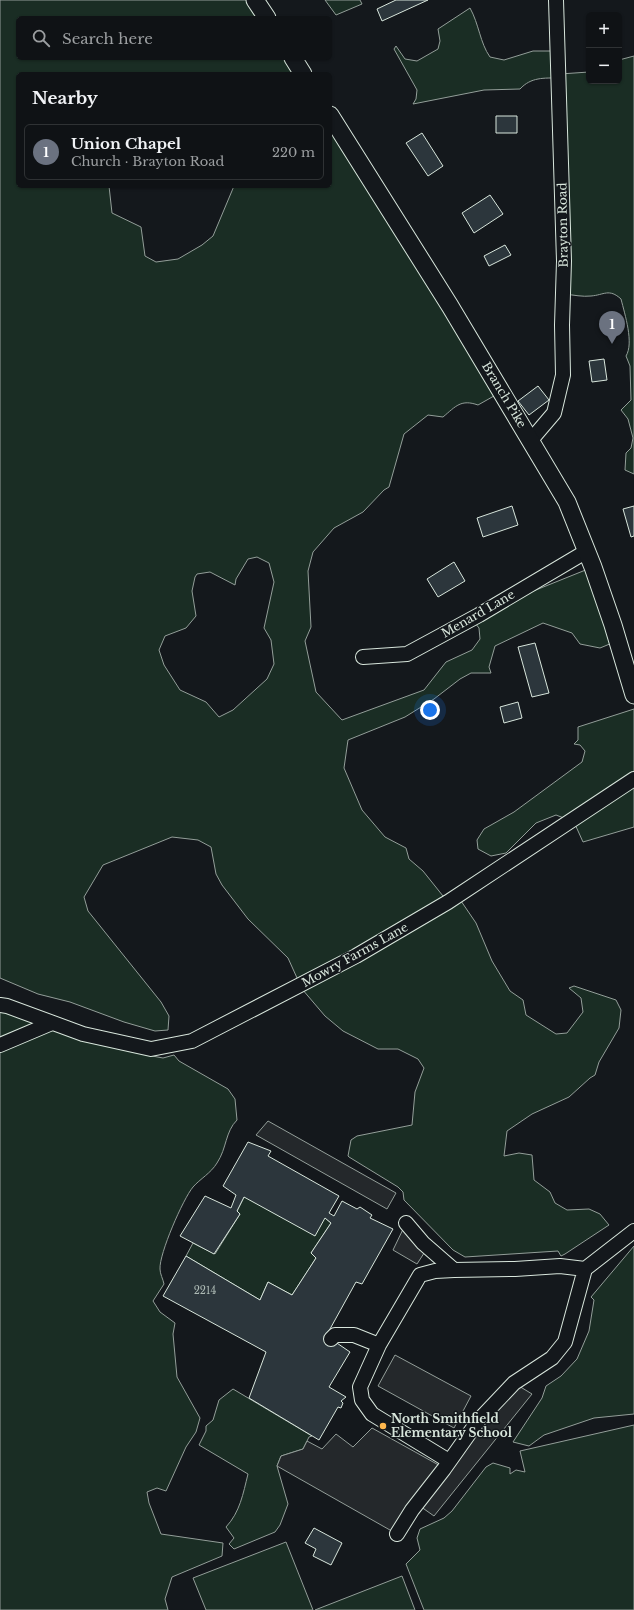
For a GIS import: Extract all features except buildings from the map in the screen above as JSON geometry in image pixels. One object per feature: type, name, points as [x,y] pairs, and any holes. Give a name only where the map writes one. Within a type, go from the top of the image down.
[{"type":"main road","points":[[255,0],[266,16]]},
{"type":"main road","points":[[294,60],[302,72]]},
{"type":"main road","name":"Branch Pike","points":[[332,118],[450,306],[567,502],[587,551],[613,625],[634,695]]},
{"type":"street","name":"Brayton Road","points":[[531,440],[554,413],[563,375],[562,325],[564,261],[556,0]]},
{"type":"street","name":"Menard Lane","points":[[363,657],[407,654],[479,615],[587,551]]},
{"type":"street","name":"Mowry Farms Lane","points":[[0,1005],[7,1006],[83,1034],[151,1049],[192,1041],[363,952],[448,902],[634,779]]},
{"type":"street","points":[[0,1044],[52,1023]]},
{"type":"street","points":[[406,1223],[423,1243],[454,1270]]},
{"type":"street","points":[[397,1534],[412,1510],[478,1421],[514,1383],[552,1358],[565,1342],[585,1269],[634,1231]]},
{"type":"street","points":[[449,1462],[372,1414],[362,1400],[360,1387],[379,1345],[420,1276],[435,1271],[454,1270],[515,1269],[560,1266],[585,1269]]},
{"type":"street","points":[[331,1339],[335,1335],[354,1335],[379,1345]]},
{"type":"green space","points":[[0,0],[255,0],[266,16],[16,16],[16,60],[294,60],[302,72],[16,72],[16,188],[109,188],[112,213],[141,227],[145,256],[156,262],[178,259],[202,245],[213,236],[233,188],[332,188],[332,118],[501,392],[478,405],[463,403],[443,417],[428,415],[404,434],[389,487],[384,490],[363,512],[334,528],[313,552],[308,571],[311,627],[305,641],[316,692],[342,720],[424,690],[446,662],[472,650],[480,639],[479,628],[475,623],[516,598],[593,567],[617,641],[600,648],[580,644],[572,633],[543,623],[495,646],[489,667],[491,673],[471,673],[405,717],[348,740],[344,768],[362,810],[385,837],[406,848],[409,859],[423,871],[443,896],[461,901],[476,923],[492,961],[510,991],[523,1000],[526,1015],[556,1034],[567,1033],[583,1012],[581,998],[569,988],[574,986],[616,1000],[621,1010],[619,1028],[599,1062],[595,1075],[569,1097],[532,1114],[507,1131],[504,1156],[519,1153],[532,1155],[534,1180],[550,1192],[555,1203],[567,1210],[589,1209],[600,1214],[609,1225],[561,1256],[558,1251],[465,1257],[453,1250],[404,1200],[403,1192],[398,1187],[349,1157],[351,1140],[357,1136],[412,1125],[415,1092],[424,1068],[418,1059],[398,1049],[378,1049],[343,1031],[325,1016],[302,989],[288,958],[248,919],[222,885],[216,874],[211,847],[198,840],[172,837],[103,865],[84,897],[88,911],[161,1002],[169,1016],[168,1030],[155,1031],[124,1022],[70,1002],[38,994],[0,978]],"holes":[[[257,557],[269,563],[274,582],[264,628],[271,640],[274,664],[267,679],[233,710],[219,717],[206,702],[180,690],[164,665],[159,650],[165,636],[186,628],[196,616],[192,591],[197,574],[210,572],[235,585],[236,579],[248,559]]]},
{"type":"green space","points":[[325,0],[360,0],[362,4],[336,15]]},
{"type":"green space","points":[[470,8],[476,20],[484,46],[490,57],[504,60],[533,51],[557,51],[560,74],[586,72],[586,84],[622,84],[622,59],[634,56],[634,474],[625,470],[626,453],[631,448],[633,438],[628,419],[621,410],[631,400],[630,366],[626,356],[629,336],[621,299],[610,293],[588,296],[565,294],[559,78],[543,78],[533,80],[520,89],[484,90],[413,104],[416,99],[417,90],[394,49],[396,46],[405,59],[417,61],[438,49],[440,41],[438,29]]},
{"type":"green space","points":[[634,709],[634,827],[583,842],[574,822],[556,815],[536,823],[506,853],[491,856],[478,849],[477,840],[484,829],[514,812],[582,762],[585,751],[580,745],[574,744],[578,740],[578,727]]},
{"type":"green space","points":[[0,1009],[147,1055],[163,1058],[174,1055],[179,1061],[228,1089],[235,1099],[237,1120],[230,1130],[223,1152],[212,1170],[193,1187],[183,1203],[172,1227],[161,1262],[160,1271],[164,1284],[153,1301],[160,1312],[175,1323],[173,1334],[177,1377],[200,1418],[196,1432],[186,1447],[166,1491],[157,1488],[147,1492],[149,1503],[161,1534],[223,1543],[222,1556],[172,1577],[165,1599],[168,1610],[0,1610]]},
{"type":"green space","points":[[244,1197],[325,1218],[331,1223],[311,1253],[316,1258],[292,1295],[268,1282],[260,1300],[186,1256],[193,1243],[215,1254],[240,1214],[237,1211]]},
{"type":"green space","points":[[634,1246],[634,1414],[594,1418],[544,1435],[529,1446],[513,1442],[542,1398],[546,1386],[561,1376],[577,1359],[589,1331],[594,1300],[591,1297]]},
{"type":"green space","points":[[233,1389],[312,1436],[309,1437],[303,1449],[281,1456],[277,1466],[288,1504],[280,1525],[275,1532],[234,1549],[229,1544],[234,1538],[226,1527],[238,1509],[243,1496],[248,1474],[199,1445],[206,1431],[206,1426],[213,1420],[219,1400]]},
{"type":"green space","points":[[634,1425],[634,1610],[424,1610],[406,1564],[420,1550],[417,1538],[420,1529],[444,1518],[452,1511],[486,1467],[493,1463],[510,1468],[510,1474],[516,1470],[525,1472],[520,1451]]},
{"type":"green space","points":[[286,1542],[313,1610],[206,1610],[193,1578]]},
{"type":"green space","points":[[402,1576],[415,1610],[315,1610]]},
{"type":"shaded area","points":[[268,1121],[396,1193],[387,1209],[256,1135]]},
{"type":"shaded area","points":[[406,1223],[428,1247],[417,1264],[393,1250]]},
{"type":"shaded area","points":[[395,1355],[471,1396],[454,1428],[378,1386]]},
{"type":"shaded area","points":[[514,1383],[532,1394],[434,1516],[417,1504],[397,1534],[277,1466],[281,1456],[303,1449],[307,1441],[322,1449],[336,1434],[353,1447],[372,1428],[444,1468]]},
{"type":"place","name":"Union Chapel","points":[[612,344]]},
{"type":"place","name":"North Smithfield Elementary School","points":[[383,1426]]}]
